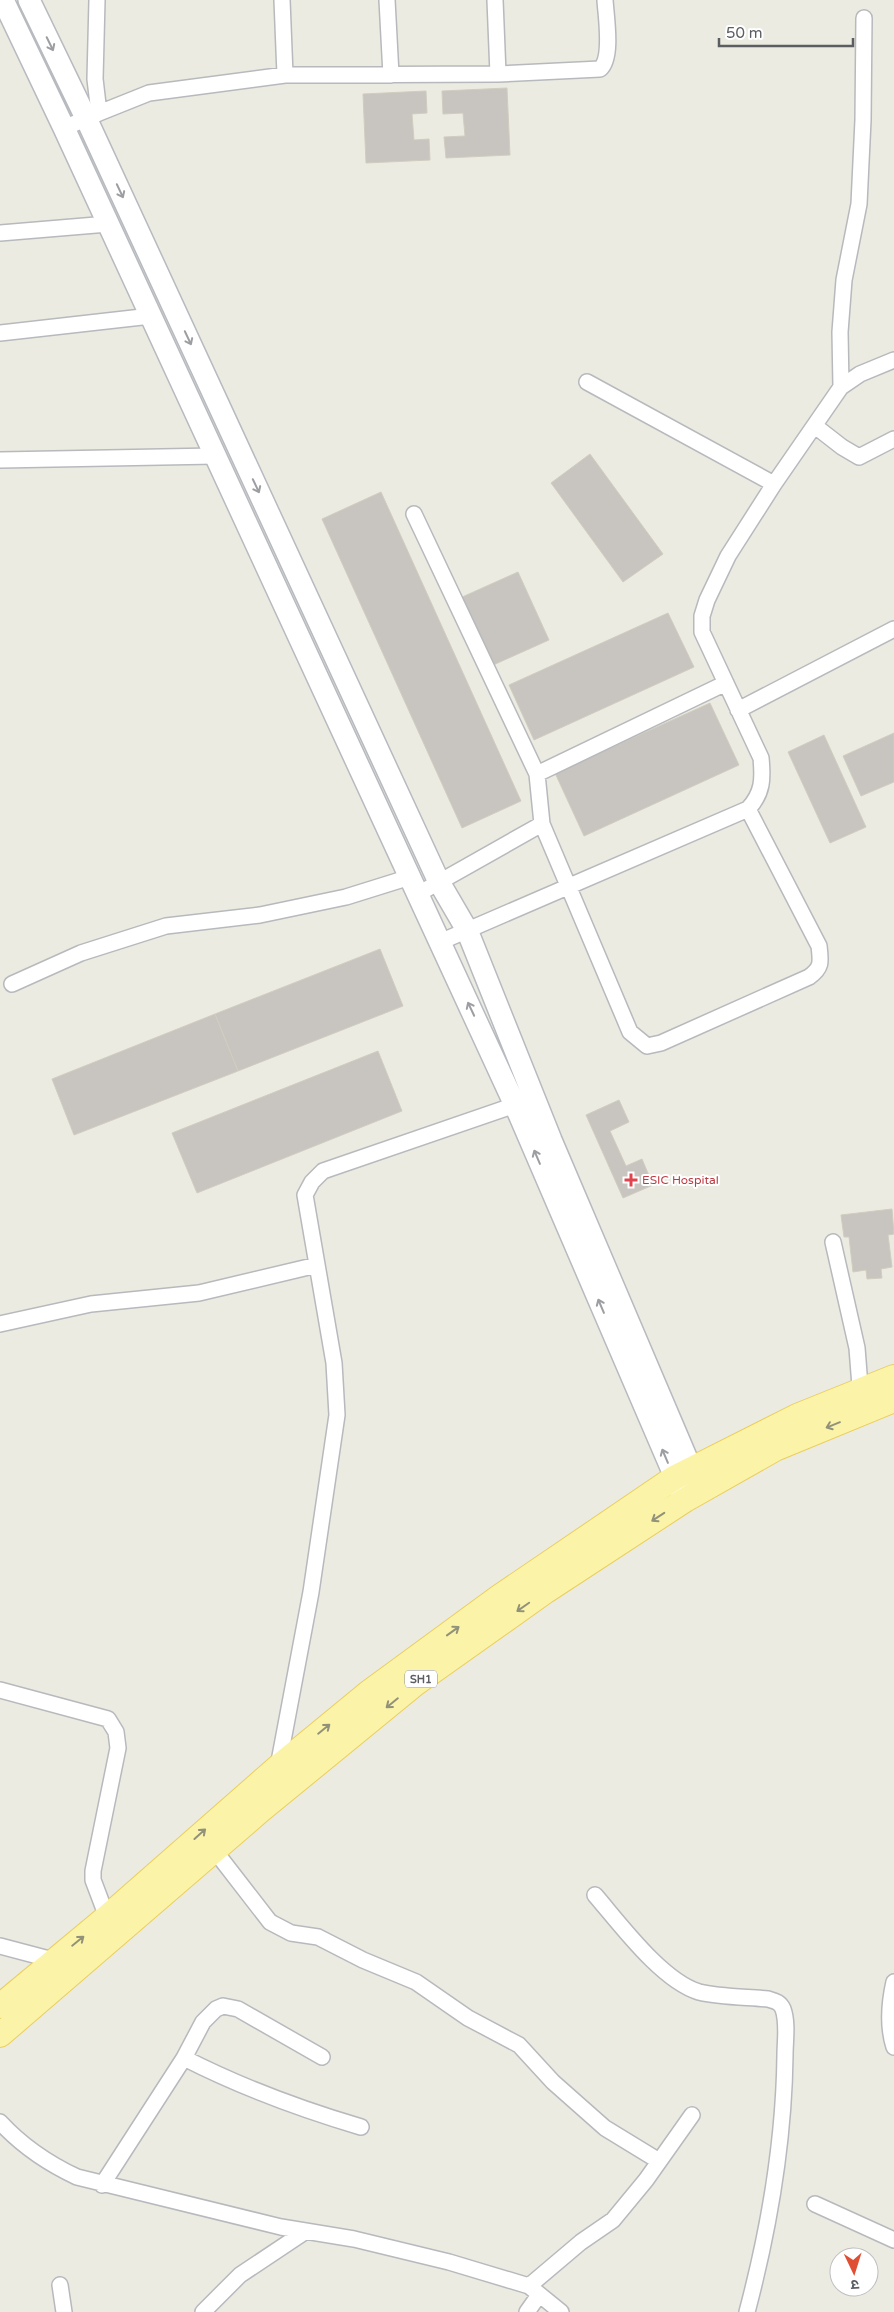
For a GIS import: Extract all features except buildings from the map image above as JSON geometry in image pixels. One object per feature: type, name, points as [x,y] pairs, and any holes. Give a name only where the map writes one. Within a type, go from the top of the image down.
[{"type":"main road","points":[[3,0],[515,1104],[693,1496]]},
{"type":"main road","points":[[29,0],[93,116],[439,882],[467,930],[552,1140],[682,1474]]},
{"type":"main road","name":"SH1","points":[[0,2035],[262,1810],[415,1684],[546,1591],[693,1496],[861,1401],[894,1377]]},
{"type":"main road","name":"SH1","points":[[0,2006],[107,1917],[278,1767],[368,1693],[492,1603],[682,1474],[796,1416],[861,1401],[894,1400]]},
{"type":"street","points":[[93,116],[97,0]]},
{"type":"street","points":[[282,0],[284,75]]},
{"type":"street","points":[[387,0],[391,75]]},
{"type":"street","points":[[495,0],[498,74]]},
{"type":"street","points":[[64,128],[149,93],[284,75],[498,74],[600,69],[605,64],[607,55],[605,0]]},
{"type":"street","points":[[841,387],[840,332],[844,280],[859,204],[863,120],[864,18]]},
{"type":"street","points":[[0,233],[108,224]]},
{"type":"street","points":[[0,333],[151,316]]},
{"type":"street","points":[[440,942],[748,809],[758,798],[763,778],[761,758],[702,632],[702,616],[728,556],[774,484],[816,426],[841,387],[860,374],[894,360]]},
{"type":"street","points":[[587,382],[774,484]]},
{"type":"street","points":[[816,426],[842,447],[859,457],[894,439]]},
{"type":"street","points":[[0,460],[215,456]]},
{"type":"street","points":[[414,514],[537,774],[542,824],[630,1032],[647,1046],[661,1043],[809,977],[819,970],[821,964],[819,946],[748,809]]},
{"type":"street","points":[[738,710],[894,629]]},
{"type":"street","points":[[537,774],[726,683]]},
{"type":"street","points":[[12,984],[81,953],[166,926],[260,915],[346,897],[439,882],[542,824]]},
{"type":"street","points":[[278,1767],[311,1592],[337,1415],[334,1363],[305,1194],[312,1182],[323,1171],[515,1104]]},
{"type":"street","points":[[833,1242],[857,1348],[861,1401]]},
{"type":"street","points":[[0,1324],[91,1304],[200,1292],[317,1265]]},
{"type":"street","points":[[0,1690],[108,1719],[116,1732],[118,1748],[92,1880],[107,1917]]},
{"type":"street","points":[[215,1851],[270,1922],[291,1933],[318,1937],[363,1960],[416,1982],[468,2018],[519,2045],[553,2082],[605,2128],[659,2162]]},
{"type":"street","points":[[595,1895],[634,1941],[675,1980],[700,1992],[768,1999],[778,2002],[783,2008],[786,2021],[785,2084],[776,2170],[747,2312]]},
{"type":"street","points":[[0,1946],[53,1960]]},
{"type":"street","points":[[894,1982],[890,1999],[889,2031],[894,2047]]},
{"type":"street","points":[[102,2185],[184,2058],[203,2022],[216,2009],[224,2006],[238,2009],[322,2057]]},
{"type":"street","points":[[184,2058],[230,2082],[316,2114],[361,2127]]},
{"type":"street","points":[[527,2312],[534,2291],[581,2242],[613,2220],[659,2162],[692,2115]]},
{"type":"street","points":[[0,2122],[16,2140],[47,2162],[77,2177],[102,2185],[306,2232],[354,2239],[449,2262],[534,2291],[561,2312]]},
{"type":"street","points":[[815,2204],[894,2240]]},
{"type":"street","points":[[204,2312],[240,2275],[306,2232]]},
{"type":"street","points":[[60,2285],[64,2312]]},
{"type":"place","name":"ESIC Hospital","points":[[631,1180]]}]
